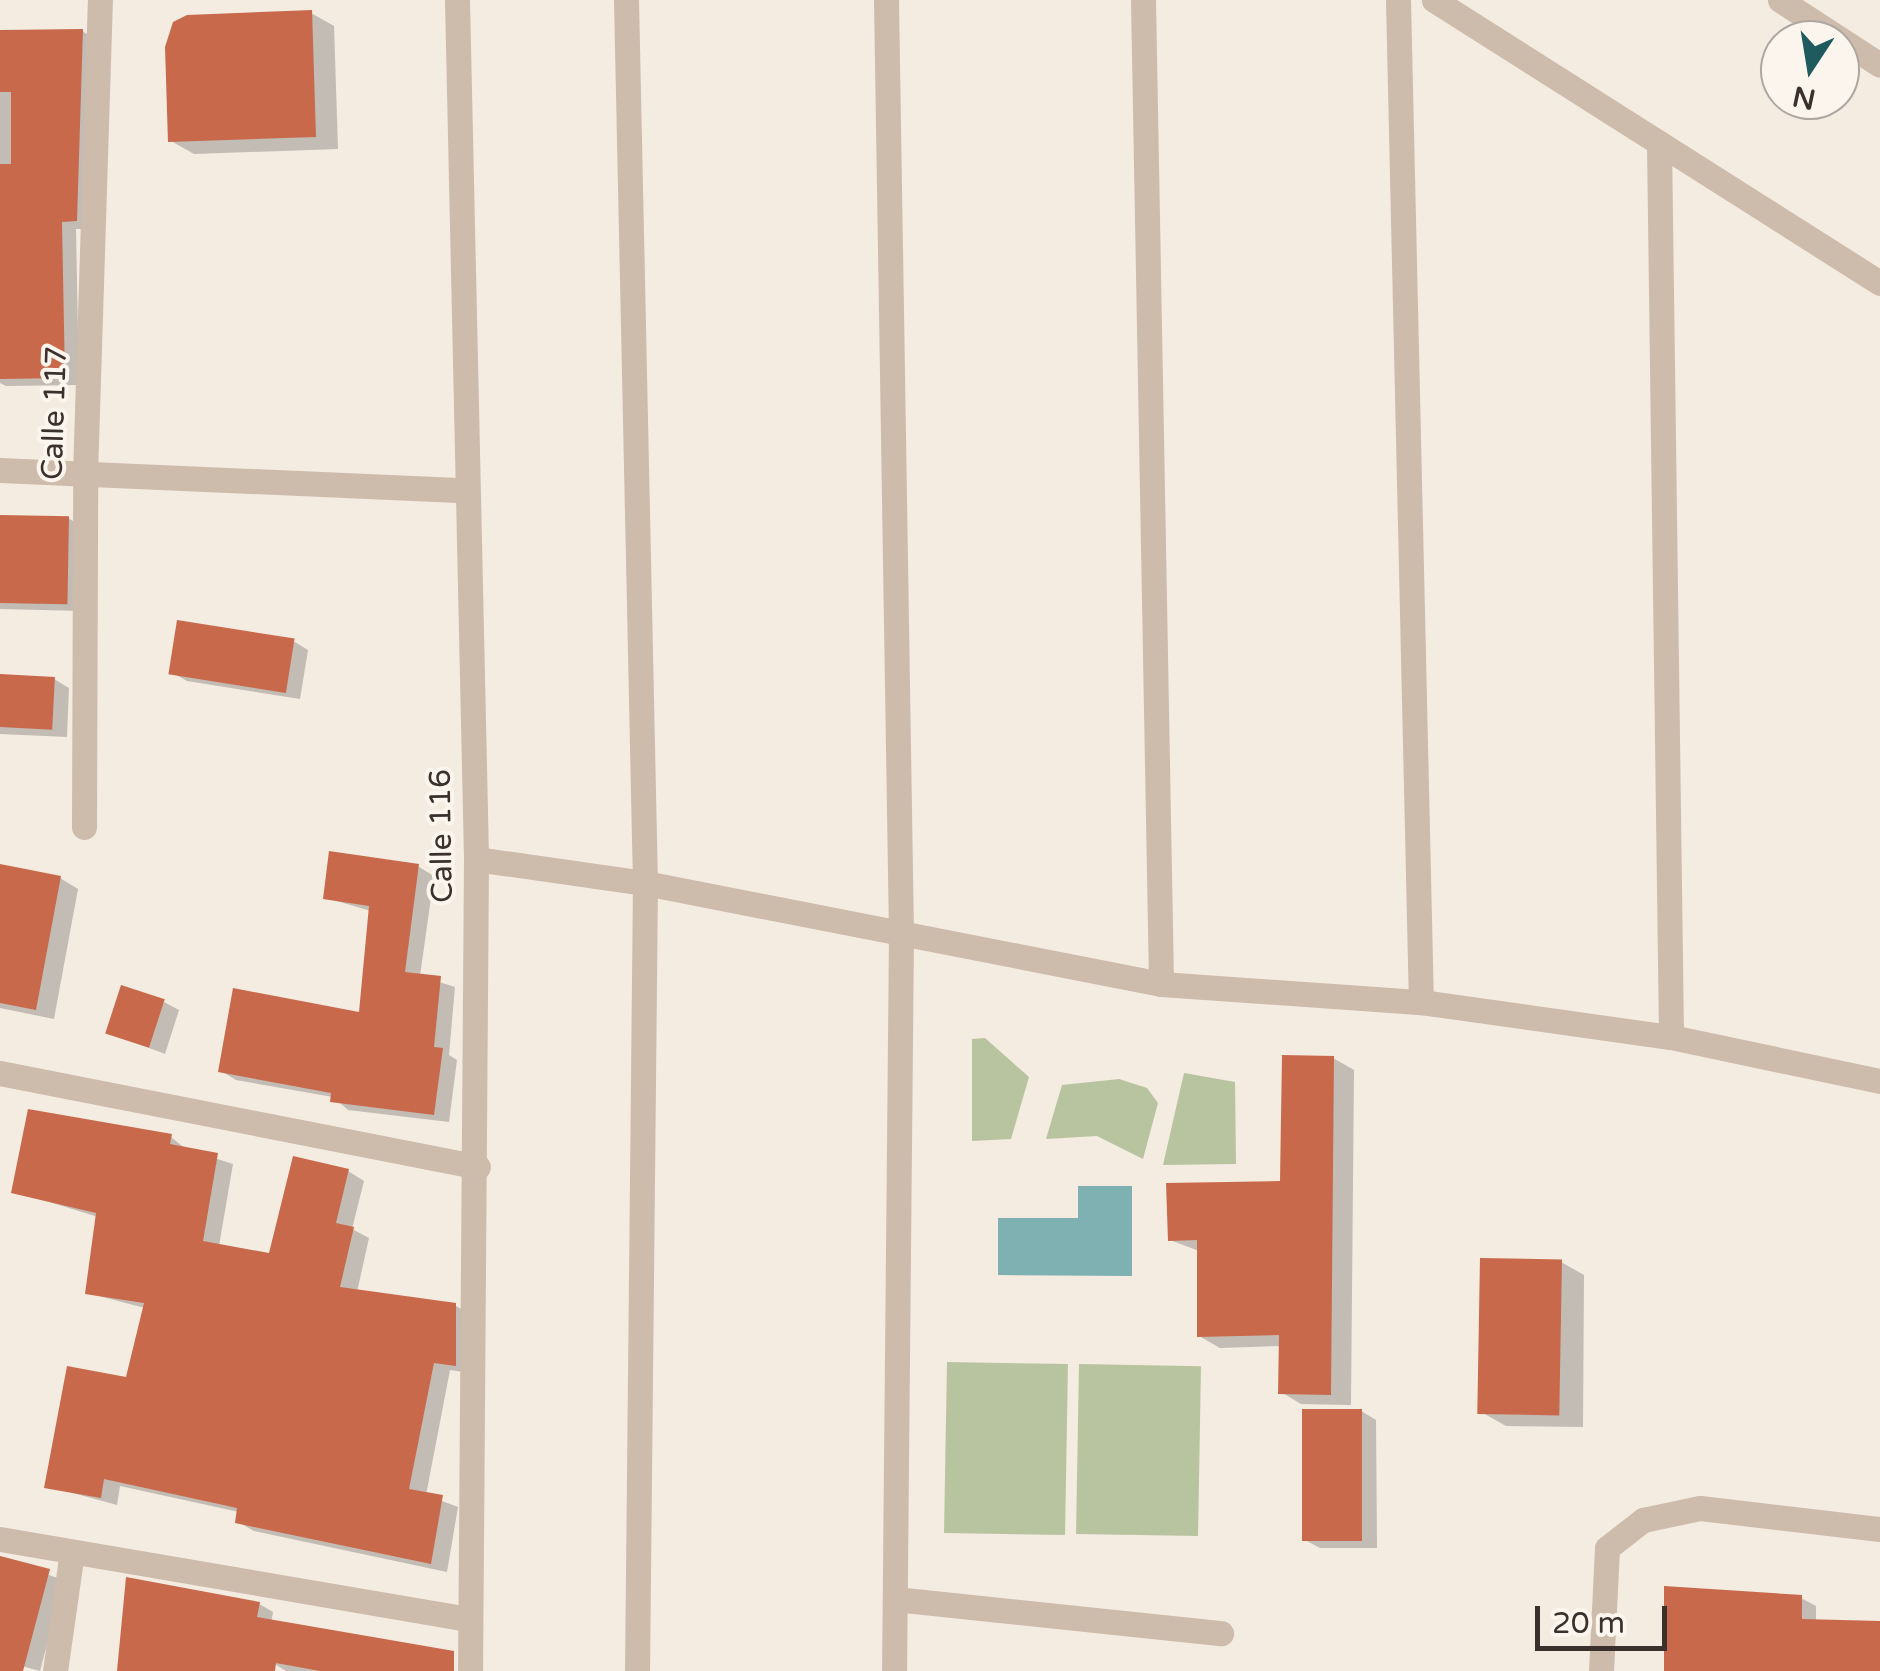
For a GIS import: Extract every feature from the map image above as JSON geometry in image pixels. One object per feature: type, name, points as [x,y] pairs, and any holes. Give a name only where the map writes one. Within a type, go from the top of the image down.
[{"type":"street","name":"Calle 117","points":[[84,827],[85,475],[100,0]]},
{"type":"street","name":"Calle 116","points":[[457,0],[464,490],[476,859],[478,1167],[470,1671]]},
{"type":"street","points":[[626,0],[644,883],[637,1671]]},
{"type":"street","points":[[886,0],[902,934],[894,1671]]},
{"type":"street","points":[[1144,0],[1161,984]]},
{"type":"street","points":[[1398,0],[1421,1002]]},
{"type":"street","points":[[1434,0],[1880,282]]},
{"type":"street","points":[[1780,0],[1880,65]]},
{"type":"street","points":[[1659,143],[1671,1037]]},
{"type":"street","points":[[0,470],[464,490]]},
{"type":"street","points":[[476,859],[644,883],[1161,984],[1421,1002],[1671,1037],[1880,1081]]},
{"type":"street","points":[[0,1074],[478,1167]]},
{"type":"street","points":[[1601,1671],[1602,1586],[1608,1548],[1642,1520],[1700,1508],[1880,1529]]},
{"type":"street","points":[[0,1539],[470,1620]]},
{"type":"street","points":[[55,1671],[72,1552]]},
{"type":"street","points":[[895,1599],[1221,1634]]},
{"type":"green space","points":[[985,1038],[1029,1077],[1011,1139],[972,1141],[972,1039]]},
{"type":"green space","points":[[1184,1073],[1235,1082],[1236,1164],[1163,1165]]},
{"type":"green space","points":[[1119,1079],[1147,1088],[1158,1103],[1143,1159],[1097,1136],[1046,1139],[1062,1085]]},
{"type":"green space","points":[[947,1362],[1068,1364],[1065,1535],[944,1533]]},
{"type":"green space","points":[[1079,1364],[1201,1366],[1198,1536],[1076,1534]]},
{"type":"water","points":[[1078,1186],[1132,1186],[1132,1276],[998,1275],[998,1218],[1078,1218]]},
{"type":"building","points":[[312,10],[316,137],[168,142],[165,47],[173,22],[187,15]]},
{"type":"building","points":[[83,29],[77,221],[62,222],[65,378],[0,379],[0,164],[11,164],[11,92],[0,92],[0,30]]},
{"type":"building","points":[[0,515],[69,516],[67,604],[0,603]]},
{"type":"building","points":[[177,620],[295,639],[286,693],[168,674]]},
{"type":"building","points":[[0,674],[55,677],[52,730],[0,727]]},
{"type":"building","points":[[329,851],[419,864],[405,972],[441,976],[434,1047],[443,1048],[434,1115],[330,1102],[331,1093],[218,1072],[233,988],[359,1012],[369,906],[323,899]]},
{"type":"building","points":[[0,864],[61,876],[36,1010],[0,1003]]},
{"type":"building","points":[[121,985],[165,999],[149,1048],[105,1034]]},
{"type":"building","points":[[1282,1055],[1334,1056],[1331,1395],[1278,1394],[1279,1335],[1197,1337],[1197,1240],[1168,1241],[1166,1183],[1280,1181]]},
{"type":"building","points":[[28,1109],[172,1134],[170,1144],[218,1153],[203,1241],[269,1253],[293,1156],[349,1169],[336,1223],[354,1227],[340,1287],[456,1303],[456,1366],[434,1363],[409,1489],[443,1495],[431,1564],[235,1523],[237,1508],[104,1479],[101,1498],[44,1488],[67,1366],[126,1377],[144,1303],[85,1294],[96,1213],[11,1193]]},
{"type":"building","points":[[1480,1258],[1562,1259],[1559,1415],[1477,1414]]},
{"type":"building","points":[[1302,1409],[1362,1409],[1362,1541],[1302,1541]]},
{"type":"building","points":[[0,1556],[50,1569],[23,1671],[0,1671]]},
{"type":"building","points":[[126,1577],[260,1602],[257,1617],[454,1651],[454,1671],[320,1671],[276,1663],[275,1671],[117,1671]]},
{"type":"building","points":[[1664,1586],[1802,1595],[1802,1619],[1880,1621],[1880,1671],[1664,1671]]}]
